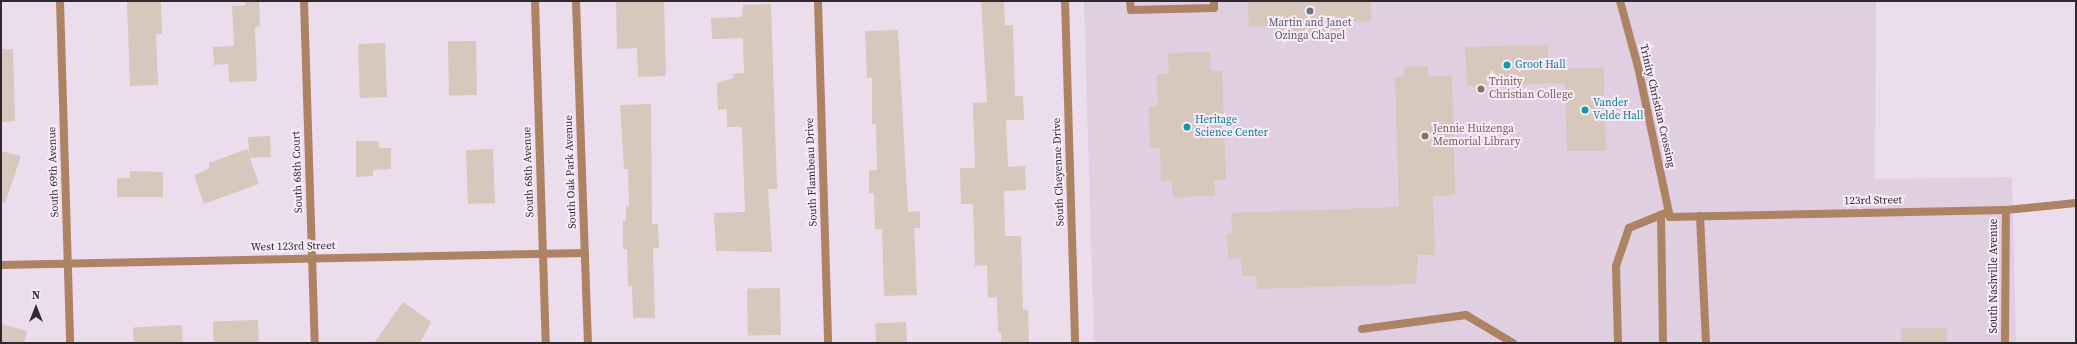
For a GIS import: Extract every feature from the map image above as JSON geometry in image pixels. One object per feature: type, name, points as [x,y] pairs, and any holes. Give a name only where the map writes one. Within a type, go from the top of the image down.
[{"type":"street","name":"South 69th Avenue","points":[[60,1],[70,343]]},
{"type":"street","name":"South 68th Court","points":[[304,1],[311,257],[315,343]]},
{"type":"street","name":"South 68th Avenue","points":[[535,1],[546,343]]},
{"type":"street","name":"South Oak Park Avenue","points":[[576,1],[588,343]]},
{"type":"street","name":"South Flambeau Drive","points":[[818,1],[828,343]]},
{"type":"street","name":"South Cheyenne Drive","points":[[1065,1],[1075,343]]},
{"type":"street","points":[[1130,1],[1131,10],[1214,8],[1214,1]]},
{"type":"street","name":"Trinity Christian Crossing","points":[[1620,1],[1638,67],[1666,214],[1663,343]]},
{"type":"street","name":"123rd Street","points":[[1666,214],[1700,216],[2006,210],[2076,203]]},
{"type":"street","name":"South Nashville Avenue","points":[[2005,343],[2006,210]]},
{"type":"street","points":[[1618,343],[1616,266],[1629,228],[1666,214]]},
{"type":"street","points":[[1700,216],[1706,343]]},
{"type":"street","name":"West 123rd Street","points":[[1,265],[311,257],[585,253]]},
{"type":"street","points":[[1362,330],[1466,315],[1513,343]]},
{"type":"shaded area","name":"Trinity Christian College","points":[[1084,1],[1876,1],[1875,179],[2012,177],[2016,343],[1094,343]]},
{"type":"building","points":[[127,1],[161,1],[162,34],[156,34],[158,85],[130,86]]},
{"type":"building","points":[[245,1],[259,1],[260,26],[255,27],[257,81],[229,82],[228,64],[214,65],[213,47],[234,46],[232,6],[245,5]]},
{"type":"building","points":[[616,1],[664,1],[666,76],[638,77],[637,48],[617,49]]},
{"type":"building","points":[[981,1],[1004,1],[1005,25],[1013,25],[1015,96],[1023,96],[1024,120],[1006,120],[1008,167],[1025,166],[1026,190],[1004,191],[1005,236],[1021,236],[1023,310],[1028,310],[1029,343],[1001,343],[1001,332],[998,332],[997,297],[988,298],[987,265],[975,266],[973,204],[961,204],[960,168],[975,168],[973,103],[987,102]]},
{"type":"building","name":"Martin and Janet Ozinga Chapel","points":[[1248,1],[1371,1],[1371,21],[1345,22],[1345,30],[1332,30],[1333,38],[1290,40],[1290,32],[1277,33],[1277,26],[1249,27]]},
{"type":"building","points":[[771,4],[777,189],[768,189],[772,252],[716,251],[714,213],[745,212],[742,127],[727,127],[727,109],[718,110],[717,83],[734,78],[733,74],[744,73],[743,38],[712,39],[711,18],[742,17],[743,5]]},
{"type":"building","points":[[898,30],[908,212],[920,211],[920,228],[914,228],[917,295],[884,296],[882,229],[875,229],[874,193],[869,193],[869,170],[877,170],[876,124],[872,124],[872,78],[867,78],[865,31]]},
{"type":"building","points":[[448,41],[476,41],[477,95],[449,95]]},
{"type":"building","points":[[385,43],[387,97],[360,98],[358,44]]},
{"type":"building","points":[[1548,45],[1549,69],[1604,68],[1606,151],[1567,151],[1565,83],[1467,86],[1465,47]]},
{"type":"building","points":[[1,49],[13,49],[15,121],[1,122]]},
{"type":"building","name":"Heritage Science Center","points":[[1210,52],[1211,71],[1222,71],[1226,179],[1214,180],[1215,196],[1173,197],[1172,180],[1161,181],[1160,148],[1150,149],[1149,106],[1158,106],[1157,74],[1169,74],[1168,53]]},
{"type":"building","name":"Jennie Huizenga Memorial Library","points":[[1428,66],[1428,76],[1452,76],[1455,195],[1433,196],[1435,255],[1418,255],[1416,284],[1257,289],[1256,276],[1242,276],[1241,258],[1228,259],[1227,233],[1232,233],[1231,213],[1399,207],[1395,77],[1404,77],[1404,67]]},
{"type":"building","points":[[651,104],[652,224],[658,224],[659,248],[653,248],[655,318],[633,318],[632,286],[628,286],[627,249],[623,249],[623,221],[626,221],[626,206],[629,206],[628,169],[624,169],[620,105]]},
{"type":"building","points":[[270,136],[271,157],[250,158],[259,184],[204,204],[194,175],[209,169],[209,163],[247,149],[249,153],[248,137]]},
{"type":"building","points":[[356,141],[378,141],[379,148],[391,148],[391,169],[373,170],[373,176],[356,177]]},
{"type":"building","points":[[493,149],[495,203],[468,204],[466,150]]},
{"type":"building","points":[[1,151],[21,156],[5,203],[1,202]]},
{"type":"building","points":[[130,171],[163,172],[163,197],[117,197],[117,178],[130,178]]},
{"type":"building","points":[[780,288],[781,335],[748,336],[747,289]]},
{"type":"building","points":[[403,302],[431,322],[420,343],[374,343]]},
{"type":"building","points":[[258,320],[259,343],[214,343],[213,322]]},
{"type":"building","points":[[906,322],[907,343],[876,343],[875,324]]},
{"type":"building","points":[[1,324],[27,331],[24,343],[1,343]]},
{"type":"building","points":[[182,325],[183,343],[134,343],[133,328]]},
{"type":"building","points":[[1901,328],[1947,328],[1947,343],[1901,343]]},
{"type":"place","name":"Martin and Janet Ozinga Chapel","points":[[1310,11]]},
{"type":"place","name":"Groot Hall","points":[[1507,65]]},
{"type":"place","name":"Trinity Christian College","points":[[1481,89]]},
{"type":"place","name":"Vander Velde Hall","points":[[1585,110]]},
{"type":"place","name":"Heritage Science Center","points":[[1187,127]]},
{"type":"place","name":"Jennie Huizenga Memorial Library","points":[[1425,136]]}]
